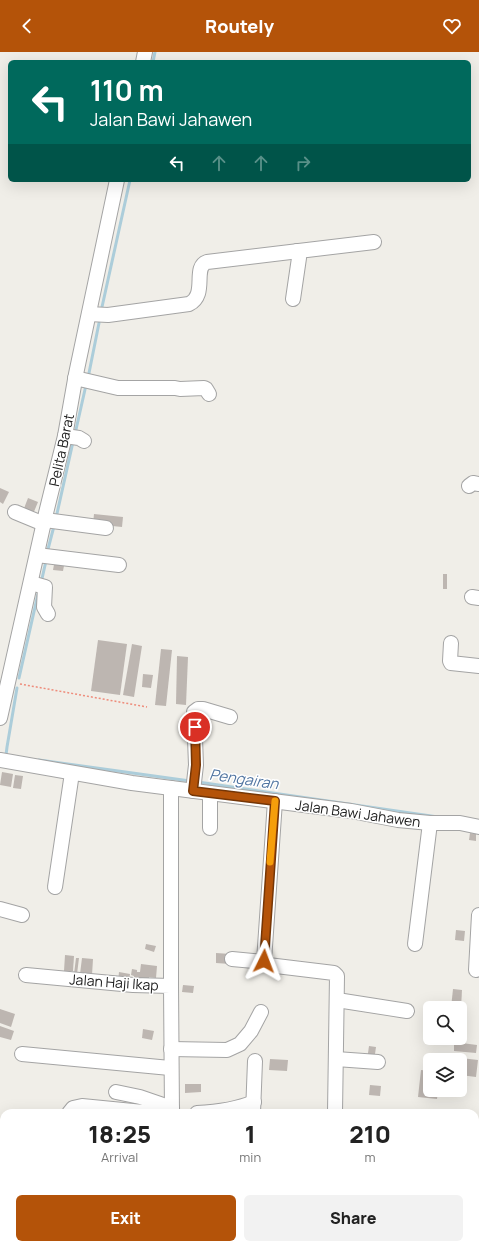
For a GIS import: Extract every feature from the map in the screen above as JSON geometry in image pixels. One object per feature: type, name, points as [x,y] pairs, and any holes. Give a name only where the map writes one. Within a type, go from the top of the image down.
[{"type":"street","name":"Pelita Barat","points":[[0,718],[65,436],[75,378],[117,182]]},
{"type":"street","points":[[89,314],[108,314],[189,304],[198,294],[201,267],[204,263],[374,242]]},
{"type":"street","points":[[293,299],[299,258],[297,251]]},
{"type":"street","points":[[75,378],[118,388],[175,388],[180,390],[204,388],[208,394]]},
{"type":"street","points":[[65,436],[78,438],[84,441]]},
{"type":"street","points":[[15,512],[44,522],[106,528]]},
{"type":"street","points":[[37,555],[119,566]]},
{"type":"street","points":[[31,583],[45,587],[44,607],[48,614]]},
{"type":"street","points":[[451,642],[451,663],[479,666]]},
{"type":"street","points":[[193,791],[196,765],[194,712],[203,709],[230,718]]},
{"type":"street","name":"Jalan Bawi Jahawen","points":[[0,760],[171,788],[351,811],[398,820],[430,823],[460,823],[479,827]]},
{"type":"street","points":[[55,887],[72,773]]},
{"type":"street","points":[[171,788],[171,986]]},
{"type":"street","points":[[210,793],[210,828]]},
{"type":"street","points":[[264,962],[275,801]]},
{"type":"street","points":[[415,944],[430,823]]},
{"type":"street","points":[[0,909],[22,915]]},
{"type":"street","points":[[476,970],[479,915]]},
{"type":"street","points":[[232,959],[264,962],[268,965],[335,973],[337,976],[337,1000],[334,1109]]},
{"type":"street","name":"Jalan Haji Ikap","points":[[26,975],[133,985],[171,986],[170,1068],[172,1109]]},
{"type":"street","points":[[337,1000],[407,1011]]},
{"type":"street","points":[[170,1049],[227,1050],[240,1044],[251,1031],[262,1012]]},
{"type":"street","points":[[22,1054],[170,1068]]},
{"type":"street","points":[[336,1059],[378,1062]]},
{"type":"street","points":[[228,1109],[245,1105],[253,1107],[255,1061]]},
{"type":"street","points":[[116,1092],[140,1096],[170,1109]]},
{"type":"street","points":[[72,1109],[82,1106],[112,1109]]},
{"type":"path","points":[[8,682],[147,707]]},
{"type":"building","points":[[0,488],[9,492],[3,504],[0,502]]},
{"type":"building","points":[[28,498],[38,502],[33,514],[23,511]]},
{"type":"building","points":[[94,514],[123,517],[122,527],[93,524]]},
{"type":"building","points":[[55,559],[65,560],[63,571],[53,570]]},
{"type":"building","points":[[443,574],[447,574],[447,589],[443,589]]},
{"type":"building","points":[[98,640],[127,644],[120,695],[91,691]]},
{"type":"building","points":[[132,644],[142,646],[134,697],[123,695]]},
{"type":"building","points":[[161,649],[172,650],[166,706],[155,705]]},
{"type":"building","points":[[177,656],[188,657],[186,705],[176,704]]},
{"type":"building","points":[[143,674],[153,675],[151,688],[142,687]]},
{"type":"building","points":[[2,772],[13,774],[11,787],[0,785]]},
{"type":"building","points":[[15,775],[23,776],[21,789],[13,788]]},
{"type":"building","points":[[470,833],[476,834],[476,841],[469,840]]},
{"type":"building","points":[[456,930],[465,931],[464,941],[455,940]]},
{"type":"building","points":[[146,944],[156,946],[154,952],[145,949]]},
{"type":"building","points":[[216,953],[231,954],[230,964],[216,963]]},
{"type":"building","points":[[65,955],[74,956],[73,971],[64,971]]},
{"type":"building","points":[[76,958],[79,958],[77,974],[74,974]]},
{"type":"building","points":[[82,958],[93,959],[92,975],[80,974]]},
{"type":"building","points":[[141,964],[157,966],[156,978],[149,977],[149,981],[134,979],[134,976],[131,975],[132,969],[140,972]]},
{"type":"building","points":[[119,972],[130,974],[128,984],[118,982]]},
{"type":"building","points":[[183,985],[194,986],[193,993],[182,992]]},
{"type":"building","points":[[453,989],[462,990],[461,1001],[452,1001]]},
{"type":"building","points":[[0,1009],[15,1014],[11,1027],[0,1023]]},
{"type":"building","points":[[0,1026],[14,1031],[11,1040],[0,1037]]},
{"type":"building","points":[[143,1029],[154,1031],[152,1040],[142,1038]]},
{"type":"building","points":[[467,1044],[477,1045],[476,1053],[454,1051],[454,1045],[467,1045]]},
{"type":"building","points":[[369,1046],[376,1047],[374,1061],[367,1060]]},
{"type":"building","points":[[270,1059],[288,1060],[287,1071],[269,1070]]},
{"type":"building","points":[[467,1059],[478,1060],[476,1077],[467,1076]]},
{"type":"building","points":[[421,1070],[423,1070],[423,1097],[437,1097],[437,1099],[418,1097]]},
{"type":"building","points":[[185,1084],[201,1084],[201,1092],[185,1093]]},
{"type":"building","points":[[370,1085],[381,1086],[380,1096],[369,1095]]},
{"type":"waterway","points":[[153,60],[155,52]]},
{"type":"waterway","points":[[102,307],[130,182]]},
{"type":"waterway","points":[[88,378],[99,323]]},
{"type":"waterway","points":[[75,434],[86,385]]},
{"type":"waterway","points":[[56,518],[73,442]]},
{"type":"waterway","points":[[47,553],[54,526]]},
{"type":"waterway","points":[[41,583],[46,561]]},
{"type":"waterway","points":[[19,678],[38,594]]},
{"type":"waterway","points":[[8,756],[6,755],[7,747],[17,688]]},
{"type":"waterway","name":"Pengairan","points":[[39,760],[190,781]]},
{"type":"waterway","name":"Pengairan","points":[[198,782],[438,817]]},
{"type":"slow traffic","points":[[270,862],[275,801]]},
{"type":"route","points":[[195,727],[196,765],[193,791],[275,801],[264,961]]}]
